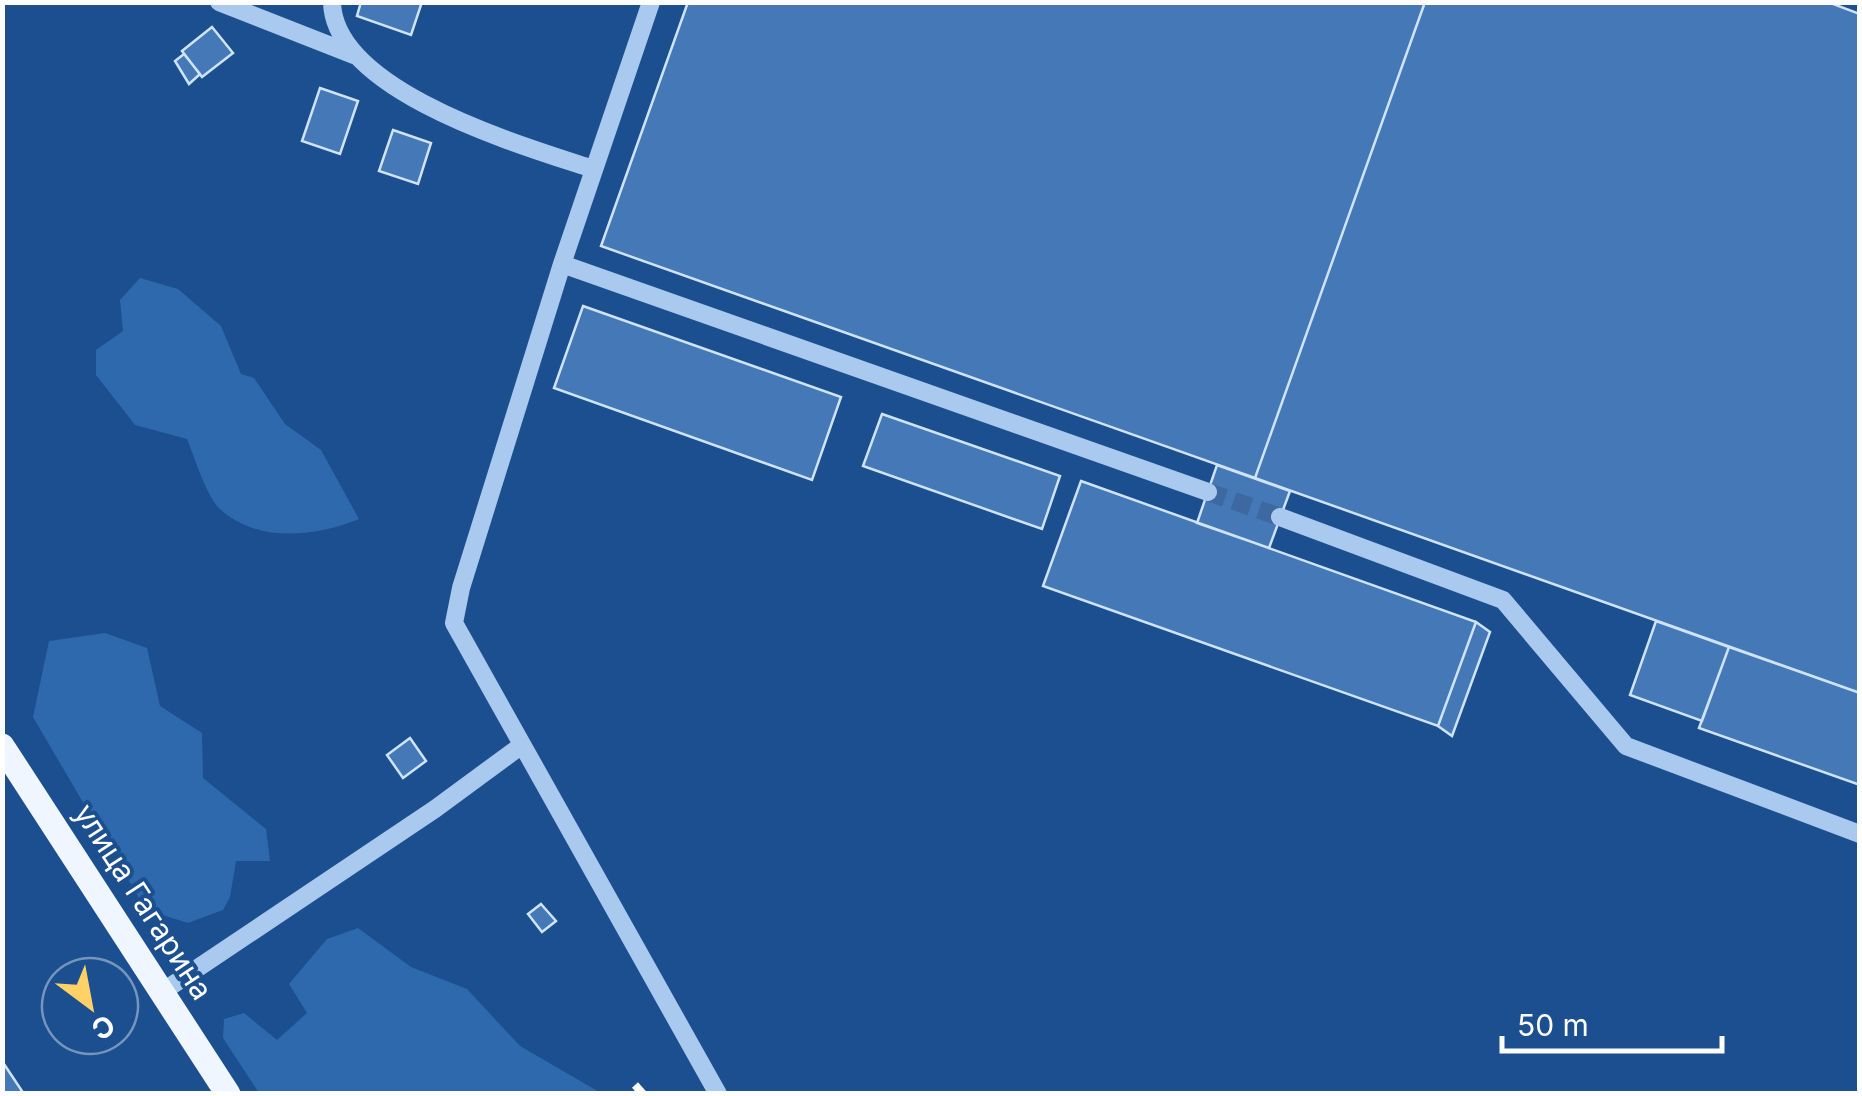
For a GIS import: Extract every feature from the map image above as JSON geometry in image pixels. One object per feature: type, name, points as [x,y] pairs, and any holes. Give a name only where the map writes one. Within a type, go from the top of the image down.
[{"type":"main road","name":"улица Гагарина","points":[[2,746],[228,1094]]},
{"type":"lane","points":[[219,2],[354,56],[382,78],[471,128],[593,169]]},
{"type":"lane","points":[[332,2],[332,12],[354,56]]},
{"type":"lane","points":[[650,2],[562,264],[461,588],[454,623],[718,1094]]},
{"type":"lane","points":[[562,264],[1208,492]]},
{"type":"lane","points":[[1280,517],[1503,600],[1626,746],[1860,834]]},
{"type":"lane","points":[[162,992],[522,745]]},
{"type":"shaded area","points":[[140,278],[178,289],[221,326],[241,374],[254,378],[285,424],[321,450],[359,519],[305,533],[251,527],[215,504],[187,439],[135,425],[96,375],[96,350],[123,331],[120,300]]},
{"type":"shaded area","points":[[105,633],[147,648],[160,706],[202,733],[203,778],[266,829],[270,861],[236,861],[230,897],[223,910],[188,923],[146,910],[33,717],[49,641]]},
{"type":"shaded area","points":[[358,928],[411,967],[467,989],[520,1046],[601,1093],[259,1093],[223,1038],[224,1019],[244,1013],[277,1040],[307,1013],[289,984],[327,939]]},
{"type":"building","points":[[361,2],[422,2],[411,35],[357,16]]},
{"type":"building","points":[[688,2],[1425,2],[1255,478],[601,246]]},
{"type":"building","points":[[1425,2],[1828,2],[1860,14],[1860,693],[1255,478]]},
{"type":"building","points":[[212,27],[233,53],[202,77],[182,51]]},
{"type":"building","points":[[184,54],[200,74],[189,84],[175,61]]},
{"type":"building","points":[[320,88],[358,101],[340,154],[302,141]]},
{"type":"building","points":[[393,130],[431,143],[418,184],[379,171]]},
{"type":"building","points":[[583,306],[841,397],[812,480],[554,388]]},
{"type":"building","points":[[882,414],[1060,476],[1042,529],[863,466]]},
{"type":"building","points":[[1217,465],[1290,491],[1269,548],[1197,523]]},
{"type":"building","points":[[1081,481],[1476,622],[1438,726],[1043,586]]},
{"type":"building","points":[[1656,621],[1729,647],[1702,721],[1630,695]]},
{"type":"building","points":[[1476,622],[1490,632],[1452,736],[1438,726]]},
{"type":"building","points":[[1729,647],[1860,693],[1860,785],[1699,728]]},
{"type":"building","points":[[410,738],[426,761],[403,778],[387,755]]},
{"type":"building","points":[[541,904],[556,921],[542,932],[528,914]]},
{"type":"building","points":[[2,1061],[22,1091],[19,1094],[2,1094]]},
{"type":"tunnel","points":[[1208,492],[1280,517]]},
{"type":"railway","points":[[635,1085],[643,1094]]}]
